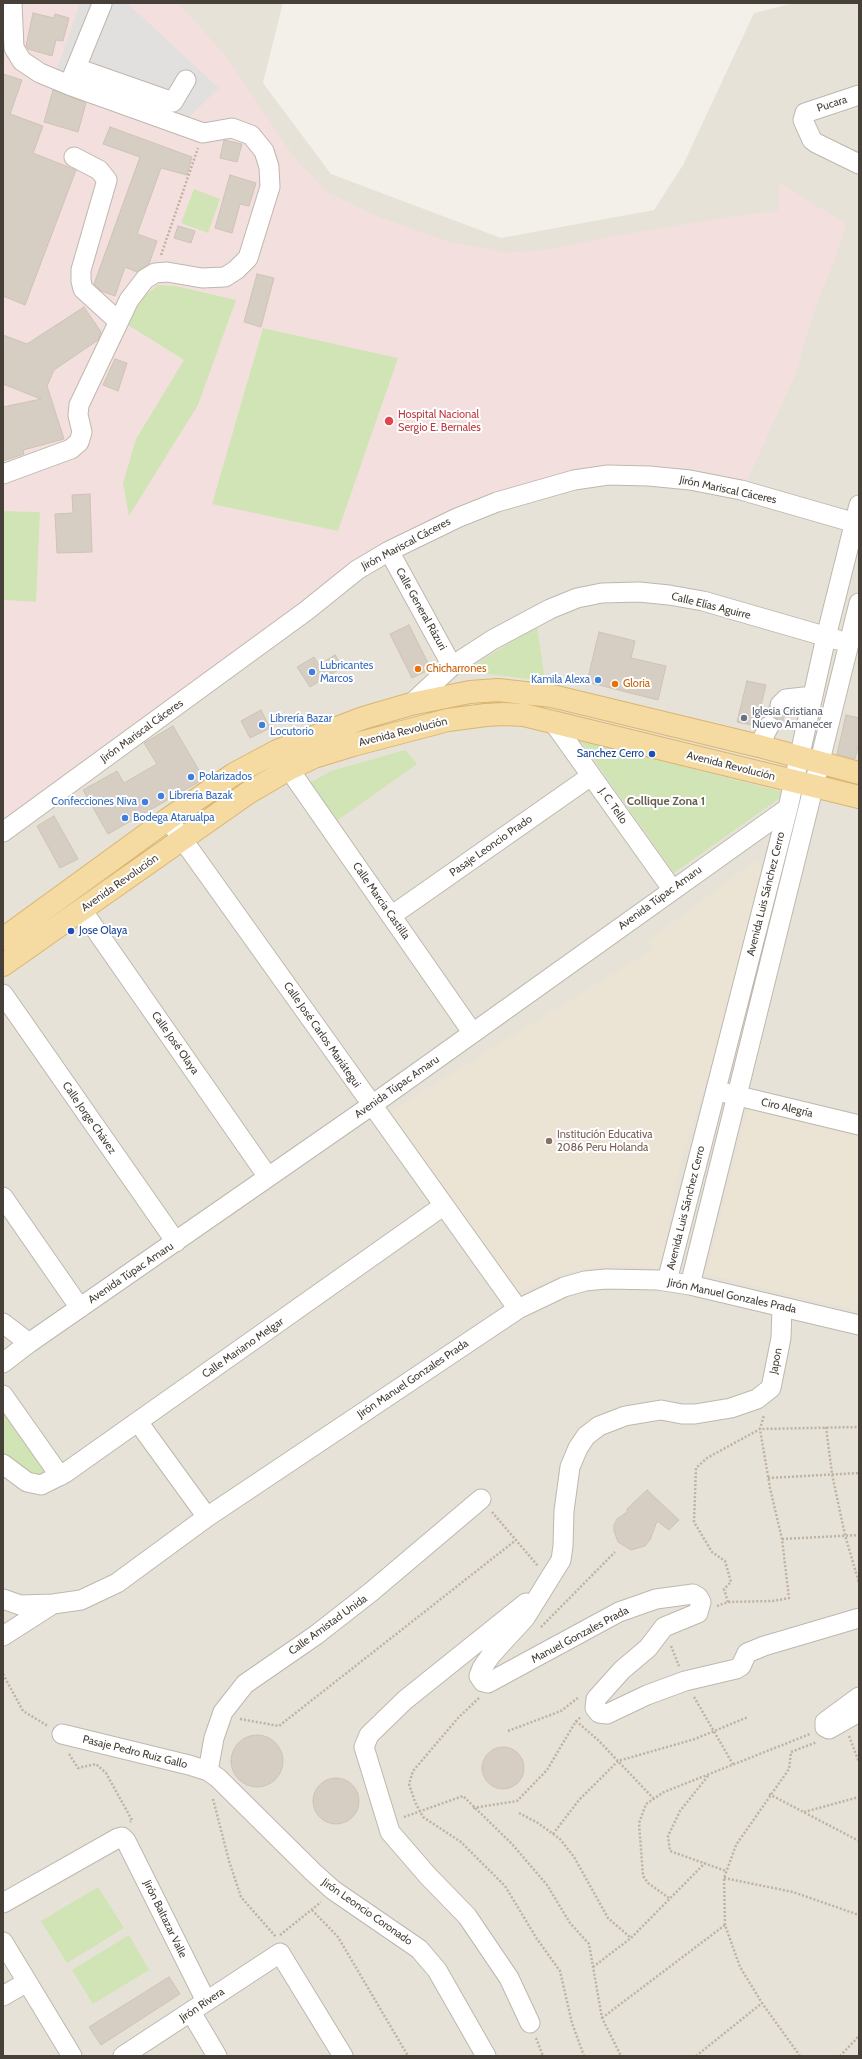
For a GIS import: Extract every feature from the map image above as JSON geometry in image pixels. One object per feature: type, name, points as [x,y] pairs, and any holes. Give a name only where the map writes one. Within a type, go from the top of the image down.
[{"type":"main road","name":"Avenida Revolución","points":[[3,939],[168,819],[234,774],[277,751],[349,723],[411,704],[470,692],[498,690],[526,692],[759,746],[859,773]]},
{"type":"main road","name":"Avenida Revolución","points":[[3,965],[248,793],[289,769],[314,757],[353,744],[448,720],[504,714],[553,722],[859,797]]},
{"type":"street","points":[[12,3],[14,48],[22,61],[40,73],[72,76],[173,102],[186,80]]},
{"type":"street","points":[[72,76],[102,4]]},
{"type":"street","points":[[3,474],[71,448],[79,442],[82,432],[78,415],[79,405],[129,300],[145,279],[155,273],[167,272],[202,278],[225,277],[236,270],[248,258],[270,187],[269,167],[264,151],[251,135],[232,128],[203,133],[72,76]]},
{"type":"street","name":"Pucara","points":[[859,95],[805,113],[803,120],[812,140],[859,164]]},
{"type":"street","points":[[74,157],[99,170],[107,180],[82,270],[81,281],[83,289],[118,321]]},
{"type":"street","name":"Jirón Mariscal Cáceres","points":[[3,832],[306,611],[357,570],[389,551],[457,518],[497,502],[574,480],[608,474],[649,476],[705,483],[741,490],[856,524]]},
{"type":"street","name":"Avenida Luis Sánchez Cerro","points":[[810,760],[813,696],[826,637],[856,524],[859,505]]},
{"type":"street","name":"Calle General Rázuri","points":[[389,551],[452,666]]},
{"type":"street","name":"Calle Elías Aguirre","points":[[411,704],[452,666],[492,640],[550,608],[577,598],[602,593],[639,592],[668,595],[703,602],[849,643]]},
{"type":"street","name":"Avenida Luis Sánchez Cerro","points":[[690,1285],[738,1096],[804,784],[810,760],[849,643],[859,603]]},
{"type":"street","points":[[780,705],[786,699],[813,696]]},
{"type":"street","name":"J. C. Tello","points":[[553,722],[672,889]]},
{"type":"street","points":[[759,746],[769,726]]},
{"type":"street","name":"Calle Marcia Castilla","points":[[289,769],[472,1032]]},
{"type":"street","name":"Pasaje Leoncio Prado","points":[[391,916],[591,776]]},
{"type":"street","name":"Avenida Luis Sánchez Cerro","points":[[667,1281],[788,808],[804,784]]},
{"type":"street","name":"Avenida Túpac Amaru","points":[[3,1363],[29,1343],[372,1105],[672,889],[788,808]]},
{"type":"street","name":"Calle José Carlos Mariátegui","points":[[168,819],[518,1309]]},
{"type":"street","name":"Calle José Olaya","points":[[82,910],[268,1177]]},
{"type":"street","name":"Calle Jorge Chávez","points":[[3,994],[176,1242]]},
{"type":"street","name":"Ciro Alegría","points":[[716,1091],[858,1121]]},
{"type":"street","points":[[3,1197],[80,1308]]},
{"type":"street","name":"Calle Mariano Melgar","points":[[3,1464],[27,1482],[41,1485],[60,1476],[443,1206]]},
{"type":"street","name":"Jirón Manuel Gonzales Prada","points":[[3,1599],[20,1605],[54,1604],[81,1600],[117,1583],[207,1517],[518,1309],[564,1287],[585,1281],[632,1279],[667,1281],[690,1285],[859,1325]]},
{"type":"street","name":"Japon","points":[[545,1585],[561,1560],[564,1511],[570,1467],[578,1448],[586,1436],[599,1426],[625,1416],[661,1410],[682,1414],[695,1414],[747,1403],[757,1399],[771,1388],[781,1338],[782,1307]]},
{"type":"street","points":[[3,1323],[29,1343]]},
{"type":"street","points":[[3,1395],[60,1476]]},
{"type":"street","points":[[138,1422],[207,1517]]},
{"type":"street","name":"Calle Amistad Unida","points":[[208,1771],[214,1738],[223,1712],[245,1684],[316,1635],[371,1592],[481,1499]]},
{"type":"street","points":[[488,1683],[480,1679],[482,1668],[525,1618],[545,1585]]},
{"type":"street","points":[[530,2023],[509,1978],[496,1955],[467,1916],[428,1876],[390,1832],[364,1747],[369,1735],[405,1700],[545,1585]]},
{"type":"street","name":"Manuel Gonzales Prada","points":[[488,1683],[619,1612],[656,1599],[693,1594],[698,1597],[701,1602],[698,1613]]},
{"type":"street","points":[[3,1636],[54,1604]]},
{"type":"street","points":[[698,1613],[664,1627],[648,1648],[622,1670],[596,1699],[595,1708],[599,1713],[607,1714],[647,1695],[685,1681],[736,1669],[741,1666],[747,1653],[764,1646],[859,1618]]},
{"type":"street","points":[[822,1734],[825,1722],[859,1697]]},
{"type":"street","points":[[822,1734],[852,1716]]},
{"type":"street","name":"Pasaje Pedro Ruiz Gallo","points":[[62,1734],[208,1771]]},
{"type":"street","name":"Jirón Leoncio Coronado","points":[[208,1771],[218,1778],[313,1872],[334,1890],[419,1949],[437,1970],[486,2056]]},
{"type":"street","points":[[3,1903],[122,1837]]},
{"type":"street","name":"Jirón Baltazar Valle","points":[[122,1837],[126,1841],[199,2007],[217,2056]]},
{"type":"street","points":[[3,1942],[72,2056]]},
{"type":"street","name":"Jirón Rivera","points":[[123,2056],[280,1953],[343,2056]]},
{"type":"street","points":[[3,1996],[27,1982]]},
{"type":"path","points":[[155,273],[203,133]]},
{"type":"path","points":[[698,1613],[728,1602],[773,1601],[789,1598],[782,1539],[768,1478],[760,1428],[771,1388]]},
{"type":"path","points":[[826,1427],[832,1474],[845,1535],[859,1583]]},
{"type":"path","points":[[728,1602],[724,1589],[731,1582],[725,1562],[712,1552],[694,1522],[696,1468],[707,1458],[760,1428],[859,1427]]},
{"type":"path","points":[[768,1478],[859,1473]]},
{"type":"path","points":[[481,1499],[516,1540],[545,1585]]},
{"type":"path","points":[[782,1539],[859,1534]]},
{"type":"path","points":[[223,1712],[232,1717],[279,1726],[516,1540]]},
{"type":"path","points":[[538,1630],[615,1552]]},
{"type":"path","points":[[3,1674],[23,1711],[62,1734],[66,1747],[78,1768],[96,1764],[106,1773],[132,1820],[122,1837]]},
{"type":"path","points":[[488,1683],[477,1700],[458,1718],[413,1771],[409,1784],[423,1817],[461,1842],[505,1886],[537,1939],[560,1971],[570,2016],[584,2056]]},
{"type":"path","points":[[473,1808],[517,1801],[547,1770],[576,1721],[595,1708]]},
{"type":"path","points":[[852,1716],[859,1762]]},
{"type":"path","points":[[553,1834],[579,1800],[618,1761],[694,1739],[748,1717]]},
{"type":"path","points":[[576,1721],[598,1740],[654,1799]]},
{"type":"path","points":[[670,1898],[648,1883],[643,1876],[639,1823],[646,1804],[664,1792],[822,1734]]},
{"type":"path","points":[[800,2056],[762,2003],[740,1967],[725,1925],[724,1878],[736,1846],[769,1794],[789,1769],[791,1752],[822,1734]]},
{"type":"path","points":[[208,1771],[229,1861],[241,1897],[276,1938],[312,1910],[334,1890]]},
{"type":"path","points":[[708,1776],[680,1811],[668,1836],[670,1851],[726,1871]]},
{"type":"path","points":[[769,1794],[859,1841]]},
{"type":"path","points":[[388,1823],[462,1796],[512,1844],[547,1885],[570,1923],[589,1944],[602,2018],[621,2056]]},
{"type":"path","points":[[804,1812],[859,1797]]},
{"type":"path","points":[[518,1813],[560,1839],[574,1857],[608,1918],[631,1938]]},
{"type":"path","points":[[593,1967],[631,1938],[705,1863]]},
{"type":"path","points":[[724,1878],[793,1892],[859,1915]]},
{"type":"path","points":[[312,1910],[338,1937],[408,2056]]},
{"type":"path","points":[[602,2018],[725,1925]]},
{"type":"path","points":[[696,2056],[762,2003]]},
{"type":"path","points":[[840,2056],[859,2036]]},
{"type":"shaded area","points":[[3,3],[283,3],[263,83],[331,174],[501,238],[654,210],[683,165],[754,13],[794,3],[859,3],[859,2056],[3,2056]]},
{"type":"shaded area","name":"Hospital Nacional Sergio E. Bernales","points":[[3,3],[178,3],[226,56],[294,157],[327,192],[374,215],[449,242],[508,253],[551,249],[603,238],[742,215],[778,211],[779,183],[846,224],[835,259],[815,309],[795,375],[746,483],[660,469],[453,513],[3,823]]},
{"type":"shaded area","points":[[80,3],[127,3],[219,88],[173,133],[52,83]]},
{"type":"shaded area","name":"Institución Educativa 2086 Peru Holanda","points":[[754,862],[759,863],[765,871],[718,1044],[678,1171],[661,1269],[621,1265],[586,1268],[555,1276],[518,1292],[390,1112],[653,949],[647,942]]},
{"type":"shaded area","points":[[747,1109],[859,1137],[859,1311],[706,1274]]},
{"type":"green space","points":[[194,189],[220,199],[208,233],[181,223]]},
{"type":"green space","points":[[158,285],[176,286],[236,300],[198,405],[129,516],[123,483],[136,439],[184,360],[128,325],[143,297]]},
{"type":"green space","points":[[263,328],[398,358],[338,531],[212,504]]},
{"type":"green space","points":[[3,511],[40,512],[36,602],[3,600]]},
{"type":"green space","points":[[537,626],[545,681],[464,671]]},
{"type":"green space","points":[[580,740],[787,793],[674,873]]},
{"type":"green space","points":[[405,750],[417,764],[335,822],[308,784],[331,771]]},
{"type":"green space","points":[[3,1405],[54,1474],[36,1480],[3,1458]]},
{"type":"green space","points":[[98,1887],[124,1928],[67,1963],[41,1921]]},
{"type":"green space","points":[[129,1935],[149,1970],[93,2004],[72,1970]]},
{"type":"building","points":[[33,13],[54,18],[55,14],[69,18],[63,41],[56,40],[52,56],[28,49],[26,46]]},
{"type":"building","points":[[3,74],[22,80],[10,114],[43,126],[33,153],[76,170],[25,305],[3,296]]},
{"type":"building","points":[[53,90],[86,103],[78,132],[44,122]]},
{"type":"building","points":[[110,127],[192,157],[187,175],[161,168],[137,234],[157,241],[149,264],[137,272],[125,267],[115,296],[101,291],[94,284],[140,157],[103,144]]},
{"type":"building","points":[[224,140],[242,144],[237,162],[220,158]]},
{"type":"building","points":[[230,175],[256,183],[249,206],[240,204],[232,233],[215,228]]},
{"type":"building","points":[[178,226],[195,231],[191,243],[174,238]]},
{"type":"building","points":[[257,274],[274,278],[261,327],[244,322]]},
{"type":"building","points":[[84,307],[101,332],[98,340],[54,370],[47,386],[64,439],[23,450],[24,454],[3,461],[3,407],[41,399],[3,384],[3,335],[27,344]]},
{"type":"building","points":[[115,359],[127,363],[118,391],[103,385]]},
{"type":"building","points":[[90,494],[92,552],[57,553],[55,514],[73,513],[72,495]]},
{"type":"building","points":[[409,625],[431,669],[412,678],[390,634]]},
{"type":"building","points":[[599,632],[635,641],[631,658],[666,666],[658,700],[587,682]]},
{"type":"building","name":"Lubricantes Marcos","points":[[335,655],[343,667],[310,687],[297,667],[314,657],[319,665]]},
{"type":"building","points":[[747,681],[766,685],[760,709],[769,707],[772,712],[777,715],[785,714],[781,727],[778,720],[769,715],[763,717],[757,726],[737,722]]},
{"type":"building","points":[[261,710],[270,728],[250,738],[241,721]]},
{"type":"building","points":[[846,715],[859,718],[859,743],[855,759],[837,754]]},
{"type":"building","points":[[173,726],[204,779],[108,834],[83,790],[117,771],[124,783],[157,764],[144,743]]},
{"type":"building","points":[[54,816],[78,859],[60,868],[37,826]]},
{"type":"building","points":[[647,1490],[679,1520],[669,1530],[657,1521],[650,1540],[645,1546],[631,1550],[618,1542],[614,1531],[614,1525],[617,1519],[627,1512],[627,1509]]},
{"type":"building","points":[[257,1735],[271,1739],[279,1747],[283,1761],[279,1775],[271,1783],[257,1787],[243,1783],[235,1775],[231,1761],[235,1747],[243,1739]]},
{"type":"building","points":[[499,1747],[507,1747],[515,1750],[521,1756],[524,1768],[521,1780],[515,1786],[507,1789],[499,1789],[491,1786],[485,1780],[482,1772],[482,1764],[485,1756],[491,1750]]},
{"type":"building","points":[[336,1778],[349,1782],[355,1788],[359,1801],[355,1814],[349,1820],[336,1824],[323,1820],[317,1814],[313,1801],[317,1788],[323,1782]]},
{"type":"building","points":[[169,1977],[180,1994],[101,2045],[89,2027]]},
{"type":"tunnel","points":[[769,726],[780,705]]},
{"type":"place","name":"Hospital Nacional Sergio E. Bernales","points":[[389,421]]},
{"type":"place","name":"Chicharrones","points":[[418,669]]},
{"type":"place","name":"Lubricantes Marcos","points":[[312,672]]},
{"type":"place","name":"Kamila Alexa","points":[[598,680]]},
{"type":"place","name":"Gloria","points":[[615,684]]},
{"type":"place","name":"Iglesia Cristiana Nuevo Amanecer","points":[[744,718]]},
{"type":"place","name":"Librería Bazar Locutorio","points":[[262,725]]},
{"type":"place","name":"Sanchez Cerro","points":[[652,754]]},
{"type":"place","name":"Polarizados","points":[[191,777]]},
{"type":"place","name":"Librería Bazak","points":[[161,796]]},
{"type":"place","name":"Confecciones Niva","points":[[145,802]]},
{"type":"place","name":"Bodega Atarualpa","points":[[125,818]]},
{"type":"place","name":"Jose Olaya","points":[[71,931]]},
{"type":"place","name":"Institución Educativa 2086 Peru Holanda","points":[[549,1141]]},
{"type":"district","name":"Collique Zona 1","points":[[666,801]]}]
